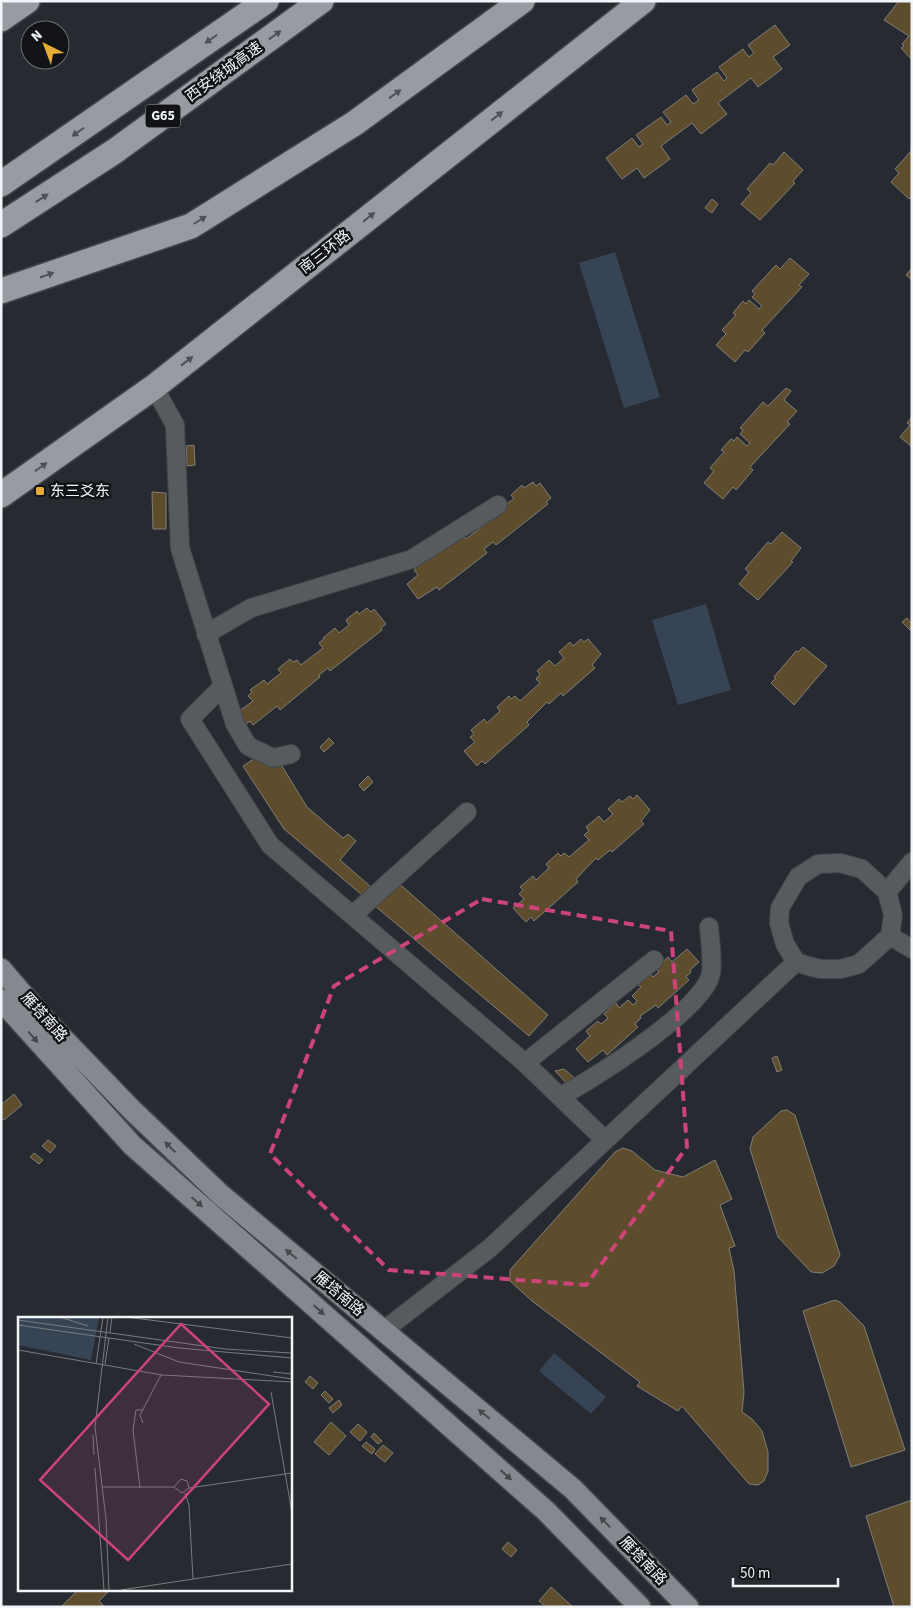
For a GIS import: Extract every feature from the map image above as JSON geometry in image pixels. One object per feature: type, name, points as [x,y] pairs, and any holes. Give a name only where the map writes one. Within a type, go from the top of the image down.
[{"type":"highway","points":[[1,19],[27,1]]},
{"type":"highway","name":"G65","points":[[1,184],[36,162],[266,1]]},
{"type":"highway","name":"西安绕城高速","points":[[1,225],[115,151],[321,1]]},
{"type":"highway","points":[[1,290],[191,226],[355,123],[522,1]]},
{"type":"highway","name":"南三环路","points":[[1,495],[154,387],[643,1]]},
{"type":"main road","name":"雁塔南路","points":[[1,969],[44,1020],[130,1109],[214,1189],[573,1489],[688,1607]]},
{"type":"main road","name":"雁塔南路","points":[[1,1000],[132,1145],[546,1511],[640,1607]]},
{"type":"street","points":[[154,387],[175,425],[180,548],[235,724],[248,746],[273,758],[291,754]]},
{"type":"street","points":[[206,634],[251,608],[412,559],[498,505]]},
{"type":"street","points":[[222,687],[190,720],[270,845],[525,1063],[605,1140]]},
{"type":"street","points":[[353,915],[467,812]]},
{"type":"street","points":[[887,892],[912,862]]},
{"type":"street","points":[[818,864],[840,864],[862,869],[887,892],[893,915],[890,936],[859,964],[841,969],[820,969],[796,962],[785,944],[779,923],[780,908],[798,877],[818,864]]},
{"type":"street","points":[[561,1096],[632,1054],[696,998],[711,975],[710,927]]},
{"type":"street","points":[[890,936],[912,949]]},
{"type":"street","points":[[525,1063],[654,960]]},
{"type":"street","points":[[383,1331],[490,1248],[796,962]]},
{"type":"highlighted area","points":[[482,899],[671,931],[687,1147],[586,1285],[389,1270],[270,1154],[334,986]]},
{"type":"shaded area","points":[[615,252],[660,397],[624,408],[579,263]]},
{"type":"shaded area","points":[[706,604],[731,690],[678,705],[652,620]]},
{"type":"shaded area","points":[[554,1353],[606,1397],[591,1414],[539,1371]]},
{"type":"building","points":[[899,1],[912,1],[912,60],[901,48],[909,36],[884,20]]},
{"type":"building","points":[[775,25],[790,45],[773,57],[782,69],[758,87],[751,78],[718,103],[727,114],[701,134],[692,123],[661,146],[670,159],[644,178],[637,168],[622,179],[606,158],[632,138],[639,147],[643,144],[636,135],[661,117],[667,125],[671,122],[663,112],[686,95],[693,104],[699,100],[692,90],[717,72],[724,81],[727,78],[719,67],[743,49],[749,57],[754,53],[748,45]]},
{"type":"building","points":[[912,150],[912,197],[909,199],[891,182],[899,173],[895,169]]},
{"type":"building","points":[[784,152],[803,170],[793,181],[795,183],[760,220],[741,204],[751,193],[747,189],[770,163],[773,165]]},
{"type":"building","points":[[712,199],[718,204],[712,213],[705,208]]},
{"type":"building","points":[[790,258],[809,274],[799,285],[802,287],[762,330],[765,333],[748,352],[745,350],[735,362],[716,345],[726,334],[722,330],[736,315],[733,313],[743,301],[746,304],[749,300],[759,309],[762,306],[752,297],[755,294],[752,291],[776,265],[780,269]]},
{"type":"building","points":[[912,268],[912,280],[906,275]]},
{"type":"building","points":[[786,388],[791,391],[784,400],[797,411],[787,422],[790,424],[750,467],[753,470],[736,490],[733,487],[723,499],[704,483],[714,471],[710,468],[724,452],[721,450],[731,439],[734,441],[737,437],[747,446],[750,443],[740,434],[743,430],[740,428],[763,402],[768,406]]},
{"type":"building","points":[[912,417],[912,447],[900,437],[910,425],[907,423]]},
{"type":"building","points":[[194,445],[195,465],[187,466],[186,446]]},
{"type":"building","points":[[533,482],[536,486],[540,483],[551,498],[546,502],[548,504],[496,545],[493,542],[484,549],[487,553],[439,590],[437,587],[418,599],[407,584],[418,575],[414,570],[418,566],[416,564],[429,553],[432,558],[462,533],[466,539],[488,522],[485,518],[514,499],[511,495],[522,485],[524,488]]},
{"type":"building","points":[[152,492],[166,493],[166,529],[153,529]]},
{"type":"building","points":[[782,532],[801,548],[791,561],[793,562],[758,600],[739,584],[749,572],[745,569],[768,542],[771,544]]},
{"type":"building","points":[[367,608],[371,612],[374,609],[386,624],[381,628],[382,630],[330,671],[328,668],[319,675],[320,677],[280,710],[277,706],[253,725],[250,721],[244,726],[235,714],[253,701],[248,696],[252,692],[250,690],[264,680],[267,684],[281,673],[278,669],[290,659],[293,662],[297,660],[301,665],[323,648],[319,643],[323,638],[335,628],[339,633],[349,625],[346,620],[357,611],[359,614]]},
{"type":"building","points":[[907,618],[912,624],[910,630],[902,622]]},
{"type":"building","points":[[581,639],[584,642],[588,639],[601,654],[592,665],[595,668],[563,696],[561,693],[549,704],[547,702],[527,722],[529,725],[485,764],[482,761],[477,766],[464,751],[475,742],[470,737],[474,734],[471,730],[484,719],[487,723],[500,711],[497,707],[509,696],[511,699],[515,696],[520,701],[540,683],[536,679],[540,674],[537,671],[549,660],[555,666],[564,658],[559,652],[570,642],[573,646]]},
{"type":"building","points":[[803,647],[827,666],[794,705],[771,683],[796,651],[798,652]]},
{"type":"building","points":[[329,738],[334,743],[324,752],[320,747]]},
{"type":"building","points":[[271,748],[307,807],[343,838],[348,834],[356,841],[340,860],[371,887],[386,872],[548,1015],[529,1036],[284,829],[243,766]]},
{"type":"building","points":[[368,776],[373,782],[364,791],[359,785]]},
{"type":"building","points":[[637,795],[650,810],[641,821],[644,824],[612,852],[610,850],[598,860],[596,858],[576,879],[578,882],[534,921],[531,917],[526,922],[513,908],[524,899],[519,894],[523,890],[520,887],[533,876],[536,880],[549,868],[546,864],[558,853],[561,856],[564,853],[569,857],[589,840],[584,835],[589,831],[586,827],[599,816],[604,822],[613,814],[608,809],[619,799],[622,802],[630,796],[633,799]]},
{"type":"building","points":[[687,949],[699,962],[690,970],[691,972],[686,977],[689,980],[658,1008],[656,1005],[640,1016],[641,1018],[635,1024],[638,1027],[607,1055],[603,1050],[588,1062],[576,1049],[590,1036],[586,1031],[598,1021],[601,1024],[608,1018],[604,1014],[616,1003],[619,1008],[628,1000],[633,1005],[637,1001],[632,996],[641,987],[637,984],[649,973],[653,977],[659,972],[656,968],[668,957],[672,962]]},
{"type":"building","points":[[777,1056],[782,1070],[777,1072],[772,1058]]},
{"type":"building","points":[[564,1069],[577,1080],[571,1088],[555,1071]]},
{"type":"building","points":[[14,1094],[22,1105],[4,1120],[1,1118],[1,1105]]},
{"type":"building","points":[[787,1110],[795,1115],[840,1255],[834,1266],[822,1273],[811,1272],[778,1237],[750,1149],[753,1137],[781,1111]]},
{"type":"building","points":[[48,1140],[56,1146],[50,1153],[42,1146]]},
{"type":"building","points":[[623,1148],[632,1151],[655,1170],[683,1177],[715,1160],[732,1199],[720,1205],[735,1246],[729,1248],[734,1271],[744,1392],[742,1412],[752,1419],[762,1431],[768,1452],[768,1471],[764,1481],[758,1485],[749,1484],[682,1406],[678,1411],[637,1386],[640,1382],[532,1301],[510,1281],[510,1270],[615,1152]]},
{"type":"building","points":[[34,1153],[43,1160],[39,1164],[30,1157]]},
{"type":"building","points":[[835,1300],[840,1302],[864,1326],[905,1450],[851,1467],[803,1311]]},
{"type":"building","points":[[310,1376],[318,1383],[313,1389],[305,1382]]},
{"type":"building","points":[[325,1391],[333,1399],[329,1403],[321,1395]]},
{"type":"building","points":[[339,1400],[342,1405],[333,1413],[329,1408]]},
{"type":"building","points":[[331,1422],[346,1436],[329,1455],[314,1442]]},
{"type":"building","points":[[358,1424],[367,1432],[360,1441],[350,1432]]},
{"type":"building","points":[[374,1433],[382,1441],[378,1444],[371,1437]]},
{"type":"building","points":[[366,1442],[375,1449],[372,1454],[362,1446]]},
{"type":"building","points":[[383,1445],[393,1453],[385,1462],[375,1454]]},
{"type":"building","points":[[912,1500],[912,1607],[894,1607],[866,1516]]},
{"type":"building","points":[[508,1542],[517,1550],[511,1557],[502,1549]]},
{"type":"building","points":[[551,1587],[573,1607],[546,1607],[539,1601]]},
{"type":"building","points":[[78,1590],[110,1590],[99,1601],[105,1607],[61,1607]]},
{"type":"place","name":"东三爻东","points":[[40,491]]}]
